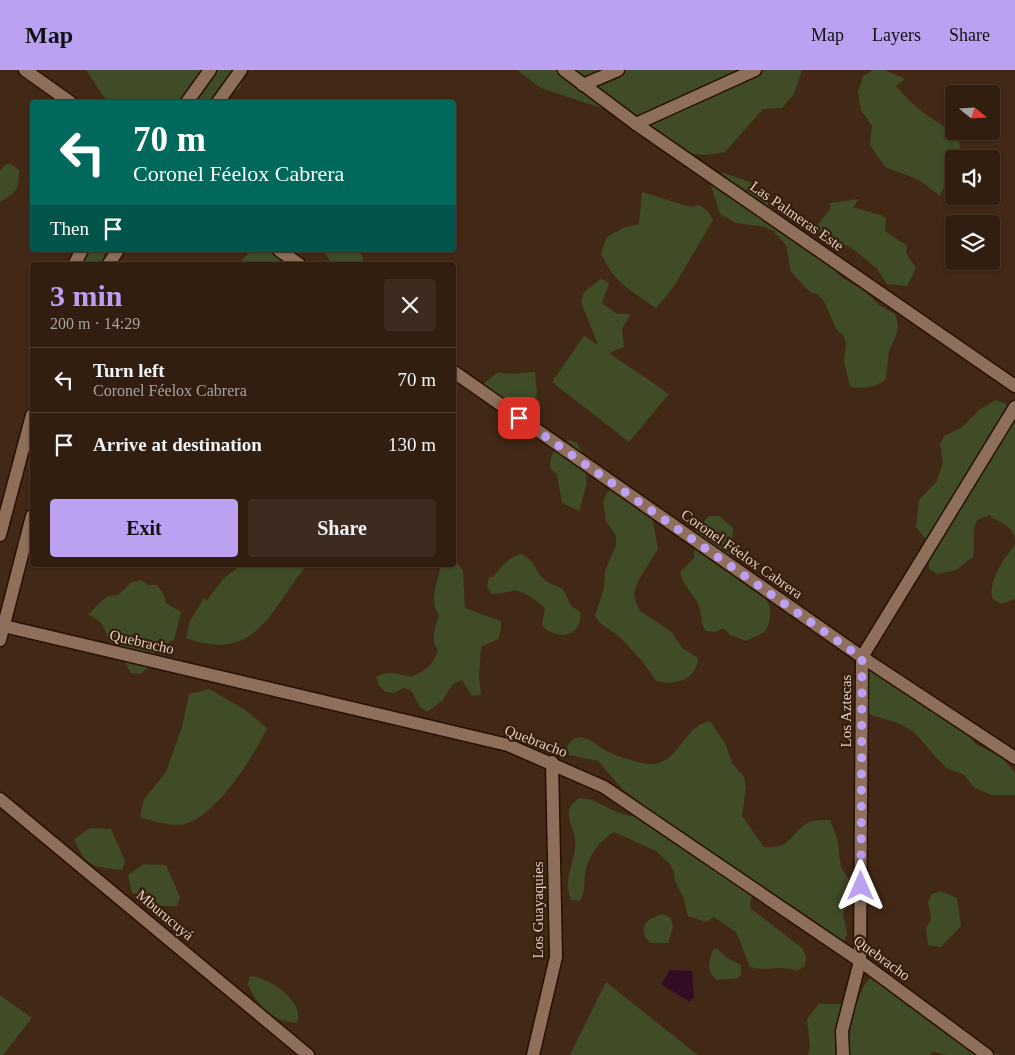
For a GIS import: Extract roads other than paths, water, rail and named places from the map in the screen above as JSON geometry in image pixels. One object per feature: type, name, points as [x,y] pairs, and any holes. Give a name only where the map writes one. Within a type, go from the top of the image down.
[{"type":"street","points":[[25,70],[67,100]]},
{"type":"street","points":[[188,100],[210,70]]},
{"type":"street","points":[[219,100],[241,70]]},
{"type":"street","name":"Las Palmeras Este","points":[[564,70],[636,124],[1015,386]]},
{"type":"street","points":[[583,85],[618,70]]},
{"type":"street","points":[[636,124],[755,70]]},
{"type":"street","points":[[281,252],[296,262]]},
{"type":"street","name":"Coronel Féelox Cabrera","points":[[456,373],[862,658],[1015,758]]},
{"type":"street","name":"Los Aztecas","points":[[843,1055],[842,1031],[860,962],[862,658],[1015,407]]},
{"type":"street","points":[[0,535],[30,422]]},
{"type":"street","points":[[0,640],[2,626],[30,523]]},
{"type":"street","name":"Quebracho","points":[[2,626],[508,745],[552,762],[604,787],[860,962],[987,1055]]},
{"type":"street","name":"Los Guayaquies","points":[[533,1055],[556,957],[552,762]]},
{"type":"street","name":"Mburucuyá","points":[[0,799],[308,1055]]}]
